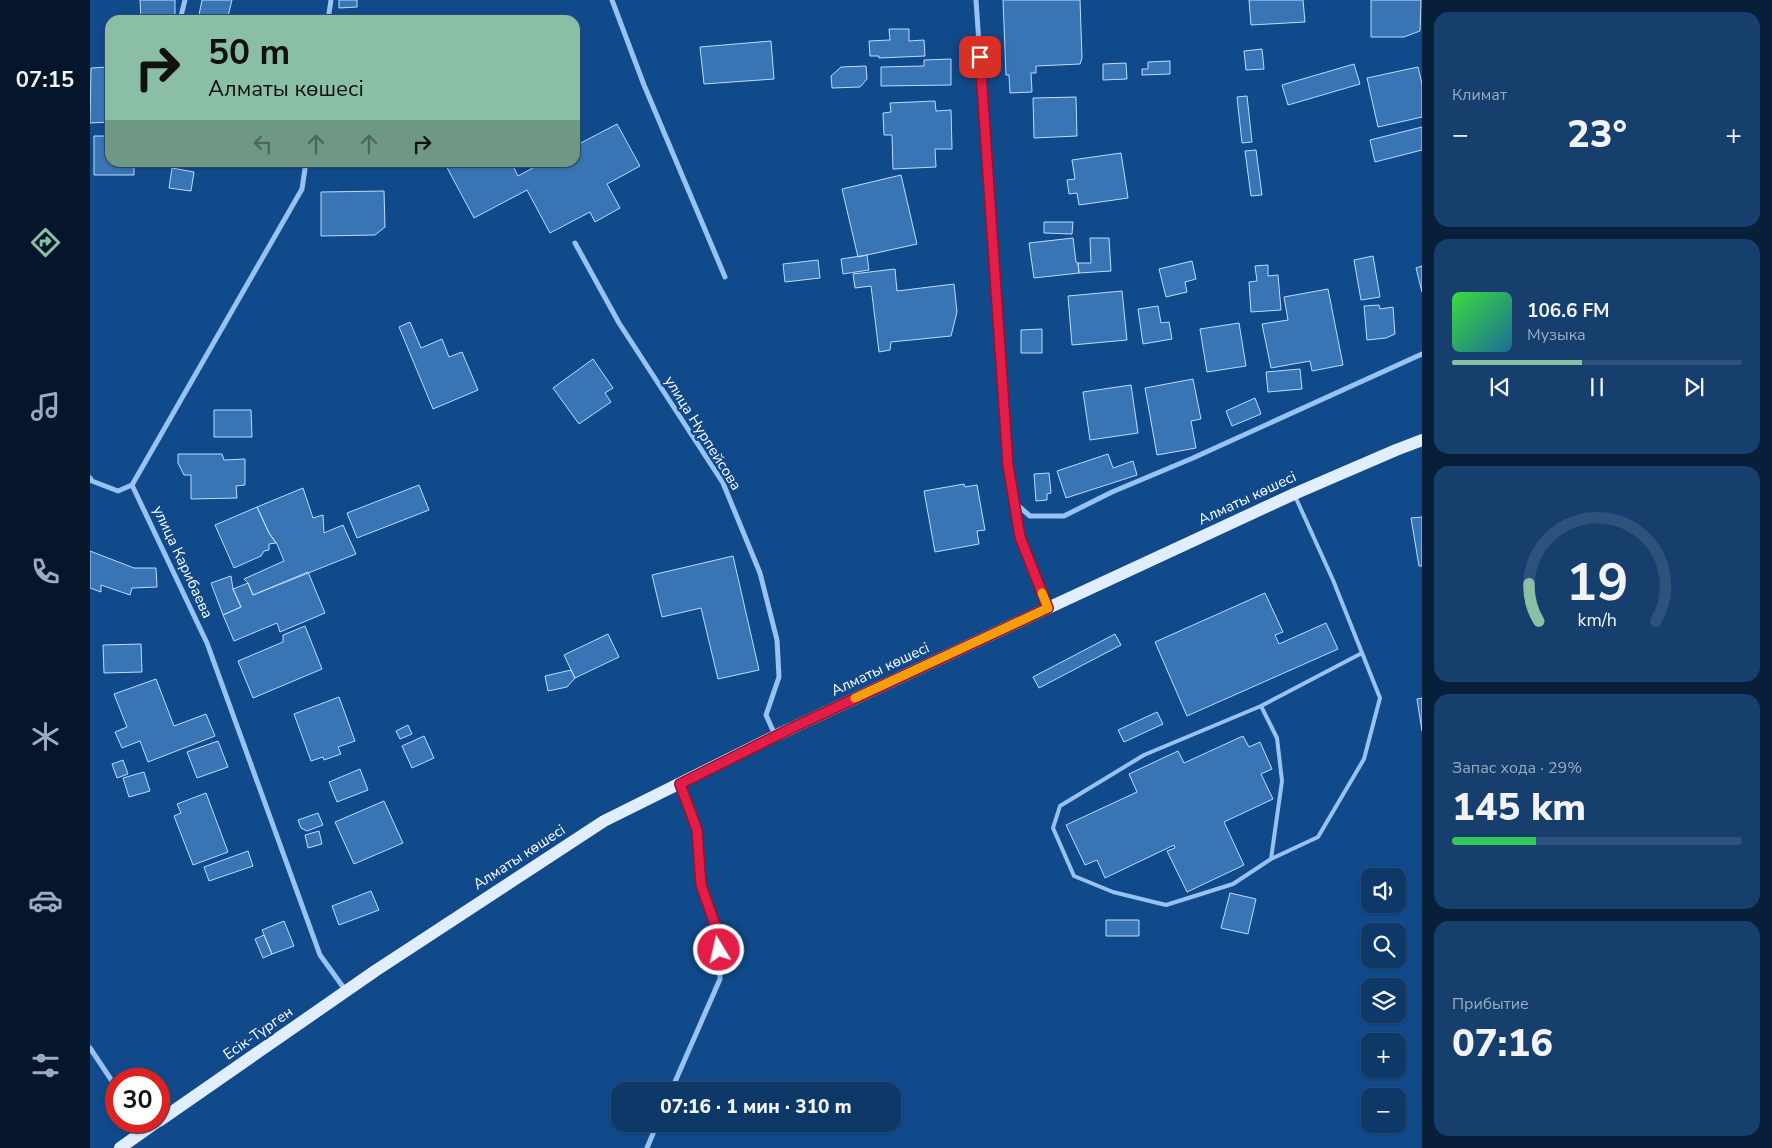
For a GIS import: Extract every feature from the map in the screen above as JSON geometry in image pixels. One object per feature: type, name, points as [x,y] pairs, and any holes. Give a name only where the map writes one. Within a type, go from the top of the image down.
[{"type":"main road","name":"Алматы көшесі","points":[[375,971],[604,820],[775,736],[1048,608],[1294,494],[1422,440]]},
{"type":"main road","name":"Есік-Түрген","points":[[170,1113],[375,971]]},
{"type":"main road","name":"Есік-Түрген","points":[[126,1146],[143,1133]]},
{"type":"street","points":[[181,15],[185,0]]},
{"type":"street","points":[[329,15],[331,0]]},
{"type":"street","points":[[612,0],[644,85],[725,277]]},
{"type":"street","points":[[976,0],[1008,465],[1020,537],[1048,608]]},
{"type":"street","points":[[90,478],[92,481],[118,492],[132,485],[302,189],[305,167]]},
{"type":"street","name":"улица Нурпейсова","points":[[575,243],[620,323],[723,483],[760,573],[777,640],[779,677],[766,715],[775,736]]},
{"type":"street","points":[[1014,503],[1030,516],[1064,516],[1112,492],[1193,458],[1422,354]]},
{"type":"street","name":"улица Карибаева","points":[[132,485],[207,643],[320,955],[346,991]]},
{"type":"street","points":[[675,1082],[720,979],[719,936],[701,885],[697,830],[680,784]]},
{"type":"street","points":[[90,1048],[105,1070]]},
{"type":"street","points":[[647,1148],[654,1132]]},
{"type":"lane","points":[[1294,494],[1333,580],[1380,698],[1364,759],[1318,837],[1271,859],[1233,884],[1166,905],[1113,892],[1074,876],[1052,828],[1060,806],[1144,755],[1261,706],[1362,653]]},
{"type":"lane","points":[[1261,706],[1277,738],[1282,782],[1271,859]]},
{"type":"building","points":[[140,0],[175,0],[175,15],[141,15]]},
{"type":"building","points":[[202,0],[232,0],[228,15],[199,15]]},
{"type":"building","points":[[339,0],[357,0],[357,7],[339,8]]},
{"type":"building","points":[[1003,0],[1080,0],[1082,58],[1080,64],[1036,66],[1036,73],[1031,73],[1032,92],[1010,93],[1009,75],[1006,75]]},
{"type":"building","points":[[1249,0],[1303,0],[1305,22],[1251,25]]},
{"type":"building","points":[[1371,0],[1421,0],[1420,31],[1404,37],[1371,37]]},
{"type":"building","points":[[889,29],[909,29],[909,41],[924,40],[925,56],[879,58],[879,56],[870,56],[869,41],[890,40]]},
{"type":"building","points":[[771,41],[774,79],[704,84],[700,47]]},
{"type":"building","points":[[1262,49],[1264,69],[1246,70],[1244,51]]},
{"type":"building","points":[[951,59],[951,85],[881,86],[881,67],[924,66],[924,60]]},
{"type":"building","points":[[1170,61],[1170,74],[1142,75],[1142,69],[1148,69],[1148,62]]},
{"type":"building","points":[[1126,63],[1127,79],[1103,80],[1103,64]]},
{"type":"building","points":[[1354,64],[1360,84],[1288,105],[1282,85]]},
{"type":"building","points":[[866,66],[867,79],[860,87],[832,88],[831,76],[841,67]]},
{"type":"building","points":[[105,67],[105,122],[90,123],[91,68]]},
{"type":"building","points":[[1418,67],[1422,84],[1422,117],[1378,127],[1367,78]]},
{"type":"building","points":[[1247,96],[1252,142],[1242,143],[1237,97]]},
{"type":"building","points":[[1076,97],[1077,136],[1034,138],[1033,98]]},
{"type":"building","points":[[935,101],[936,111],[951,110],[952,149],[935,149],[936,167],[893,169],[892,135],[884,135],[883,113],[891,112],[890,103]]},
{"type":"building","points":[[617,124],[640,166],[607,184],[620,208],[595,222],[590,212],[550,233],[527,190],[474,218],[447,167],[514,167],[518,176],[535,167],[580,167],[580,143]]},
{"type":"building","points":[[1422,127],[1422,150],[1375,162],[1370,140]]},
{"type":"building","points":[[94,136],[105,136],[105,167],[134,167],[134,175],[94,175]]},
{"type":"building","points":[[1256,150],[1262,195],[1251,196],[1245,151]]},
{"type":"building","points":[[1121,153],[1128,198],[1079,205],[1077,193],[1069,194],[1067,180],[1075,179],[1072,160]]},
{"type":"building","points":[[172,168],[194,172],[191,191],[169,188]]},
{"type":"building","points":[[901,175],[917,244],[858,257],[842,189]]},
{"type":"building","points":[[384,191],[385,227],[375,235],[321,236],[321,192]]},
{"type":"building","points":[[1044,222],[1073,222],[1072,234],[1044,233]]},
{"type":"building","points":[[1073,238],[1079,273],[1034,278],[1029,243]]},
{"type":"building","points":[[1090,238],[1109,238],[1111,271],[1079,273],[1078,263],[1091,263]]},
{"type":"building","points":[[867,255],[869,270],[843,274],[841,259]]},
{"type":"building","points":[[1373,256],[1380,297],[1361,300],[1354,260]]},
{"type":"building","points":[[818,260],[820,278],[785,282],[783,264]]},
{"type":"building","points":[[1192,261],[1196,279],[1185,282],[1187,292],[1166,297],[1159,269]]},
{"type":"building","points":[[1268,265],[1268,276],[1278,275],[1281,310],[1251,312],[1249,282],[1257,281],[1255,266]]},
{"type":"building","points":[[1422,266],[1422,292],[1416,268]]},
{"type":"building","points":[[895,269],[897,291],[954,284],[957,312],[951,336],[891,342],[890,350],[879,352],[871,286],[855,288],[853,274]]},
{"type":"building","points":[[1328,289],[1343,365],[1312,371],[1310,361],[1271,368],[1262,324],[1288,320],[1284,297]]},
{"type":"building","points":[[1122,291],[1127,340],[1072,345],[1068,296]]},
{"type":"building","points":[[1379,305],[1380,309],[1393,307],[1395,334],[1386,338],[1367,340],[1364,306]]},
{"type":"building","points":[[1158,306],[1161,323],[1169,322],[1172,339],[1143,344],[1138,309]]},
{"type":"building","points":[[410,322],[421,348],[442,339],[449,357],[462,352],[478,390],[433,409],[399,327]]},
{"type":"building","points":[[1239,323],[1246,366],[1207,372],[1200,329]]},
{"type":"building","points":[[1042,329],[1042,353],[1021,353],[1021,330]]},
{"type":"building","points":[[593,359],[613,388],[605,393],[611,402],[579,424],[553,388]]},
{"type":"building","points":[[1300,369],[1302,389],[1268,392],[1266,372]]},
{"type":"building","points":[[1193,379],[1201,419],[1191,421],[1196,448],[1157,455],[1145,388]]},
{"type":"building","points":[[1131,385],[1138,433],[1090,440],[1083,392]]},
{"type":"building","points":[[1255,398],[1261,414],[1232,426],[1226,411]]},
{"type":"building","points":[[214,410],[251,410],[252,437],[214,437]]},
{"type":"building","points":[[178,454],[222,454],[224,460],[245,459],[245,485],[236,486],[237,498],[191,499],[191,475],[184,475],[178,463]]},
{"type":"building","points":[[1108,454],[1113,468],[1133,461],[1137,475],[1066,498],[1057,471]]},
{"type":"building","points":[[1049,473],[1051,493],[1047,494],[1047,500],[1036,501],[1034,474]]},
{"type":"building","points":[[964,484],[965,487],[977,485],[985,530],[977,531],[979,544],[935,552],[924,491]]},
{"type":"building","points":[[419,485],[429,510],[357,538],[347,513]]},
{"type":"building","points":[[303,488],[313,518],[323,515],[324,533],[343,525],[356,554],[253,595],[248,583],[244,579],[284,561],[257,507]]},
{"type":"building","points":[[257,507],[269,533],[276,543],[269,544],[269,550],[264,551],[261,556],[234,568],[215,525]]},
{"type":"building","points":[[1422,517],[1422,566],[1419,566],[1411,518]]},
{"type":"building","points":[[90,551],[134,568],[156,568],[157,587],[132,588],[130,595],[101,585],[101,592],[90,588]]},
{"type":"building","points":[[733,556],[759,670],[718,679],[701,608],[662,617],[652,575]]},
{"type":"building","points":[[308,572],[325,613],[280,632],[277,623],[234,641],[223,615],[241,607],[233,589],[248,583],[253,595]]},
{"type":"building","points":[[231,576],[233,589],[241,607],[223,615],[211,583]]},
{"type":"building","points":[[1265,593],[1283,632],[1275,635],[1279,644],[1326,623],[1338,649],[1187,716],[1155,642]]},
{"type":"building","points":[[305,626],[322,669],[253,698],[238,661],[283,642],[283,635]]},
{"type":"building","points":[[608,634],[619,657],[575,678],[564,655]]},
{"type":"building","points":[[1115,634],[1121,645],[1039,688],[1033,677]]},
{"type":"building","points":[[141,644],[142,672],[104,673],[103,645]]},
{"type":"building","points":[[571,670],[575,678],[567,687],[548,691],[545,676]]},
{"type":"building","points":[[156,679],[174,726],[206,714],[215,736],[148,762],[140,741],[122,748],[115,732],[127,727],[114,694]]},
{"type":"building","points":[[339,697],[355,741],[338,747],[341,754],[324,760],[323,757],[311,761],[294,714]]},
{"type":"building","points":[[1422,698],[1422,731],[1417,699]]},
{"type":"building","points":[[1157,712],[1163,724],[1124,742],[1118,730]]},
{"type":"building","points":[[408,725],[412,734],[400,739],[396,731]]},
{"type":"building","points":[[424,736],[434,758],[412,768],[402,746]]},
{"type":"building","points":[[1243,736],[1249,747],[1260,742],[1272,769],[1261,774],[1273,799],[1224,822],[1244,865],[1187,892],[1167,851],[1175,848],[1174,845],[1105,878],[1097,860],[1085,865],[1066,825],[1137,792],[1129,774],[1178,751],[1184,763]]},
{"type":"building","points":[[218,741],[228,767],[197,778],[187,752]]},
{"type":"building","points":[[123,760],[128,774],[117,778],[112,764]]},
{"type":"building","points":[[360,769],[368,790],[337,802],[329,782]]},
{"type":"building","points":[[144,772],[150,791],[129,797],[123,778]]},
{"type":"building","points":[[206,793],[228,852],[193,865],[174,816],[181,813],[177,804]]},
{"type":"building","points":[[384,801],[403,843],[354,864],[335,822]]},
{"type":"building","points":[[318,813],[323,825],[307,831],[301,828],[298,820]]},
{"type":"building","points":[[319,831],[322,844],[308,848],[305,835]]},
{"type":"building","points":[[248,851],[253,866],[209,881],[204,867]]},
{"type":"building","points":[[371,891],[379,910],[339,925],[332,906]]},
{"type":"building","points":[[1230,893],[1256,899],[1248,934],[1221,928]]},
{"type":"building","points":[[1106,920],[1139,920],[1139,936],[1106,936]]},
{"type":"building","points":[[284,921],[294,946],[272,954],[262,930]]},
{"type":"building","points":[[264,935],[272,954],[263,958],[255,939]]},
{"type":"slow traffic","points":[[855,698],[1048,608],[1042,593]]},
{"type":"route","points":[[719,950],[719,936],[701,885],[697,830],[680,784],[792,728],[1048,608],[1020,537],[1008,465],[980,57]]}]
